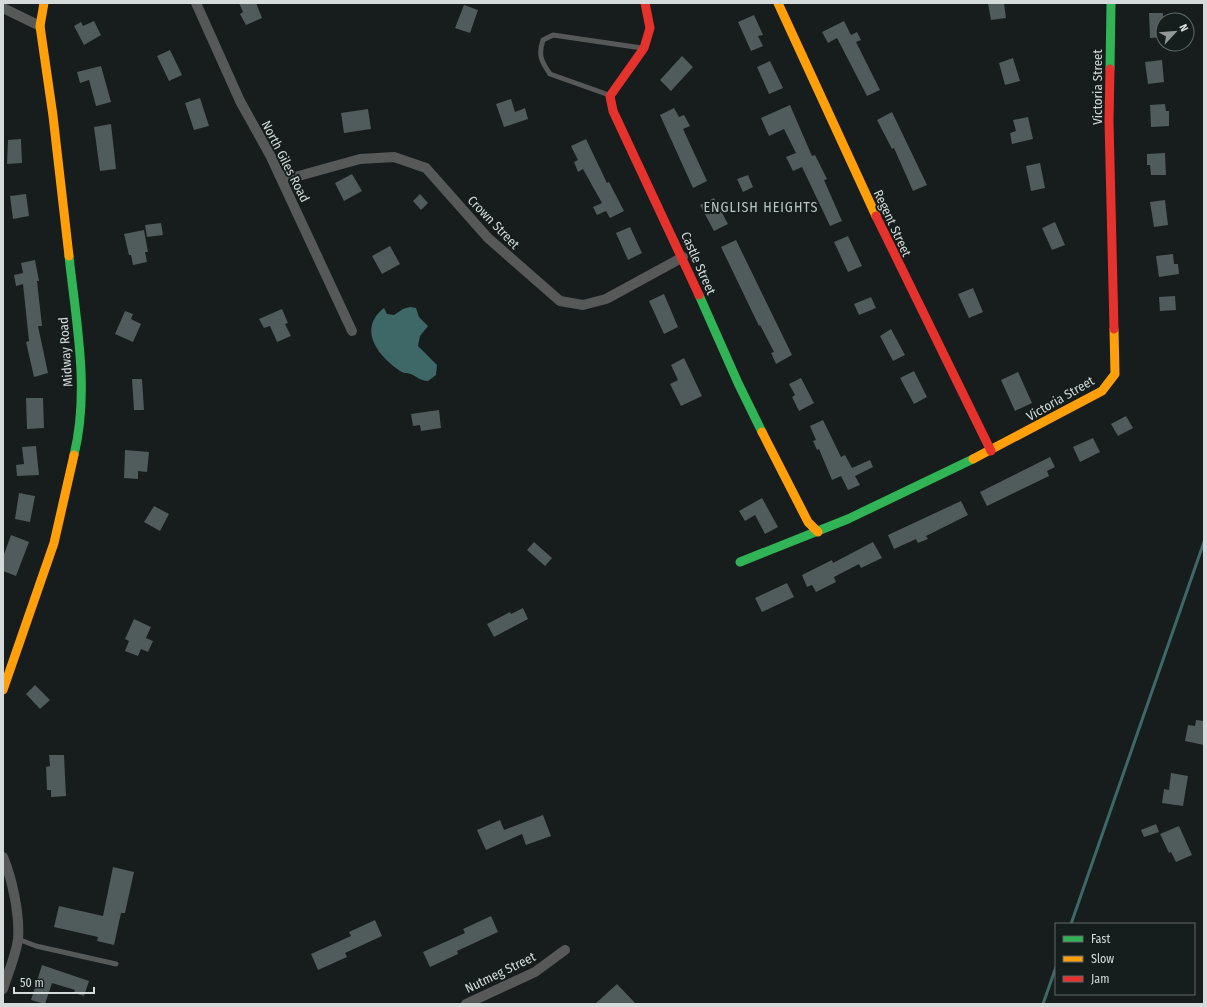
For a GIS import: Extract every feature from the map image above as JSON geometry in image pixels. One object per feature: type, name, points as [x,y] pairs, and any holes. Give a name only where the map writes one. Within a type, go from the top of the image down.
[{"type":"street","name":"Midway Road","points":[[3,690],[54,542],[78,440],[82,374],[53,116],[40,26],[44,3]]},
{"type":"street","name":"North Giles Road","points":[[196,3],[240,101],[279,175],[352,331]]},
{"type":"street","points":[[610,96],[644,48],[650,28],[645,3]]},
{"type":"street","name":"Regent Street","points":[[778,3],[837,135],[928,325],[991,451]]},
{"type":"street","name":"Victoria Street","points":[[740,562],[818,532],[991,451],[1102,391],[1115,374],[1109,121],[1111,3]]},
{"type":"street","points":[[3,8],[40,26]]},
{"type":"street","name":"Castle Street","points":[[610,96],[613,111],[683,256],[738,383],[808,522],[818,532]]},
{"type":"street","name":"Crown Street","points":[[279,175],[294,177],[360,159],[394,157],[426,168],[488,238],[560,302],[583,305],[606,299],[683,256]]},
{"type":"street","points":[[3,857],[8,867],[16,911],[18,939],[3,989]]},
{"type":"street","name":"Nutmeg Street","points":[[466,1004],[535,972],[565,950]]},
{"type":"lane","points":[[610,96],[550,74],[544,66],[539,52],[543,40],[553,35],[644,48]]},
{"type":"lane","points":[[18,939],[36,946],[116,964]]},
{"type":"water","points":[[410,307],[416,308],[419,317],[428,326],[420,336],[418,346],[437,365],[436,375],[428,381],[421,380],[411,374],[403,373],[386,359],[374,343],[372,325],[376,316],[384,308],[387,314],[394,315],[403,309]]},
{"type":"building","points":[[239,3],[256,3],[262,18],[246,25],[240,14],[243,12]]},
{"type":"building","points":[[988,3],[1004,3],[1006,18],[991,20]]},
{"type":"building","points":[[464,5],[478,10],[470,33],[455,28]]},
{"type":"building","points":[[1149,13],[1155,13],[1155,38],[1150,38]]},
{"type":"building","points":[[754,15],[763,35],[758,36],[763,46],[751,51],[738,22]]},
{"type":"building","points":[[94,21],[101,35],[84,45],[74,26],[81,22],[83,26]]},
{"type":"building","points":[[844,21],[851,35],[857,32],[861,40],[856,42],[880,90],[867,96],[837,38],[828,43],[822,32]]},
{"type":"building","points":[[170,50],[182,75],[169,81],[157,56]]},
{"type":"building","points":[[682,56],[693,67],[671,91],[660,80]]},
{"type":"building","points":[[1013,58],[1020,81],[1005,85],[999,63]]},
{"type":"building","points":[[1162,60],[1164,82],[1148,84],[1145,62]]},
{"type":"building","points":[[770,61],[783,88],[769,94],[757,67]]},
{"type":"building","points":[[101,66],[111,102],[96,106],[89,80],[80,83],[77,72]]},
{"type":"building","points":[[200,98],[209,126],[194,130],[185,103]]},
{"type":"building","points":[[511,99],[515,112],[525,108],[528,119],[504,127],[496,104]]},
{"type":"building","points":[[1165,104],[1166,111],[1169,111],[1169,126],[1151,127],[1150,105]]},
{"type":"building","points":[[790,105],[812,156],[815,155],[827,179],[824,180],[842,221],[830,226],[802,167],[793,171],[786,157],[796,153],[784,129],[769,136],[761,118]]},
{"type":"building","points":[[674,108],[679,117],[684,115],[690,126],[683,129],[707,181],[693,188],[660,115]]},
{"type":"building","points":[[368,109],[371,129],[344,133],[341,113]]},
{"type":"building","points":[[892,112],[927,185],[913,191],[894,148],[892,149],[877,120]]},
{"type":"building","points":[[1028,117],[1033,139],[1012,144],[1010,133],[1016,131],[1013,120]]},
{"type":"building","points":[[111,124],[116,169],[100,171],[94,127]]},
{"type":"building","points":[[21,139],[22,163],[7,164],[8,140]]},
{"type":"building","points":[[586,139],[607,183],[609,182],[624,211],[610,218],[606,211],[597,215],[593,207],[602,203],[583,169],[578,172],[574,162],[578,160],[571,146]]},
{"type":"building","points":[[1165,153],[1166,175],[1151,175],[1150,165],[1147,165],[1147,154]]},
{"type":"building","points":[[1040,163],[1045,188],[1031,191],[1026,166]]},
{"type":"building","points":[[352,174],[362,191],[344,201],[335,183]]},
{"type":"building","points":[[748,175],[753,187],[743,192],[737,179]]},
{"type":"building","points":[[26,194],[29,216],[13,219],[10,196]]},
{"type":"building","points":[[420,194],[428,203],[421,210],[413,201]]},
{"type":"building","points":[[714,198],[728,224],[714,231],[700,205]]},
{"type":"building","points":[[1165,200],[1168,225],[1154,227],[1150,202]]},
{"type":"building","points":[[1055,222],[1065,245],[1052,250],[1042,228]]},
{"type":"building","points":[[161,223],[163,235],[147,237],[145,225]]},
{"type":"building","points":[[630,227],[642,253],[628,260],[616,233]]},
{"type":"building","points":[[144,230],[148,252],[145,252],[147,262],[133,265],[124,234]]},
{"type":"building","points":[[848,236],[862,266],[848,272],[834,242]]},
{"type":"building","points":[[736,240],[792,355],[776,364],[771,353],[774,352],[760,325],[759,326],[721,247]]},
{"type":"building","points":[[390,246],[400,264],[382,274],[372,256]]},
{"type":"building","points":[[1173,254],[1174,264],[1178,264],[1179,274],[1159,277],[1156,256]]},
{"type":"building","points":[[35,260],[39,281],[37,281],[42,326],[38,326],[48,373],[34,377],[26,342],[29,341],[23,284],[16,286],[14,275],[23,273],[21,263]]},
{"type":"building","points":[[973,288],[983,312],[969,318],[958,294]]},
{"type":"building","points":[[664,294],[678,327],[664,334],[649,301]]},
{"type":"building","points":[[1175,296],[1176,310],[1160,311],[1159,297]]},
{"type":"building","points":[[871,297],[876,308],[859,315],[854,304]]},
{"type":"building","points":[[282,309],[288,323],[285,324],[291,336],[277,342],[270,326],[264,328],[259,319]]},
{"type":"building","points":[[125,311],[133,314],[131,319],[141,324],[133,342],[115,334]]},
{"type":"building","points":[[891,329],[905,355],[893,361],[880,336]]},
{"type":"building","points":[[684,358],[702,396],[681,406],[670,384],[678,380],[671,365]]},
{"type":"building","points":[[914,371],[927,397],[914,404],[900,378]]},
{"type":"building","points":[[1018,372],[1032,403],[1015,411],[1001,380]]},
{"type":"building","points":[[801,378],[814,403],[799,411],[792,397],[795,395],[789,384]]},
{"type":"building","points":[[132,379],[142,379],[144,410],[134,410]]},
{"type":"building","points":[[26,398],[43,398],[44,428],[27,429]]},
{"type":"building","points":[[439,410],[441,428],[421,431],[420,425],[413,426],[411,414]]},
{"type":"building","points":[[1126,416],[1133,428],[1118,436],[1111,424]]},
{"type":"building","points":[[823,420],[841,457],[845,455],[852,468],[870,460],[873,467],[855,476],[860,485],[848,490],[841,476],[832,480],[819,449],[817,450],[813,441],[816,440],[810,426]]},
{"type":"building","points":[[1093,438],[1100,452],[1080,462],[1073,447]]},
{"type":"building","points":[[36,446],[39,475],[17,476],[16,465],[24,464],[22,447]]},
{"type":"building","points":[[125,450],[149,452],[147,472],[138,471],[138,479],[124,478]]},
{"type":"building","points":[[1050,457],[1055,467],[1047,471],[1049,476],[987,506],[980,492]]},
{"type":"building","points":[[19,493],[35,496],[30,522],[15,519]]},
{"type":"building","points":[[762,498],[778,527],[765,534],[755,515],[745,521],[739,511]]},
{"type":"building","points":[[961,501],[968,515],[926,536],[928,539],[918,543],[916,539],[894,549],[888,535]]},
{"type":"building","points":[[154,506],[169,514],[160,531],[144,522]]},
{"type":"building","points":[[11,535],[29,542],[16,576],[3,571],[3,557]]},
{"type":"building","points":[[534,542],[552,558],[545,566],[527,550]]},
{"type":"building","points":[[873,542],[882,558],[861,568],[859,564],[834,577],[836,582],[816,592],[812,585],[807,587],[802,575],[832,560],[833,563]]},
{"type":"building","points":[[787,583],[794,597],[762,612],[755,598]]},
{"type":"building","points":[[523,608],[528,619],[494,637],[487,624],[510,612],[511,614]]},
{"type":"building","points":[[134,619],[151,627],[146,638],[153,641],[148,652],[141,649],[138,656],[125,651],[129,641],[125,639]]},
{"type":"building","points":[[35,685],[50,700],[40,709],[26,694]]},
{"type":"building","points":[[1196,720],[1204,721],[1204,745],[1185,741],[1188,725],[1195,726]]},
{"type":"building","points":[[49,755],[64,755],[66,796],[51,797],[51,790],[47,790],[46,767],[50,766]]},
{"type":"building","points":[[1171,773],[1188,776],[1183,806],[1162,803],[1164,789],[1169,790]]},
{"type":"building","points":[[543,815],[551,836],[526,845],[522,834],[486,850],[477,830],[500,820],[504,830]]},
{"type":"building","points":[[1156,824],[1159,832],[1144,837],[1141,830]]},
{"type":"building","points":[[1179,826],[1192,855],[1176,862],[1171,852],[1169,853],[1160,834]]},
{"type":"building","points":[[113,867],[134,872],[125,913],[121,913],[114,945],[97,941],[98,937],[54,927],[59,906],[103,916]]},
{"type":"building","points":[[491,916],[498,932],[457,951],[458,954],[430,967],[423,952],[465,933],[463,929]]},
{"type":"building","points":[[375,920],[382,936],[345,953],[347,957],[318,970],[311,954],[351,936],[349,932]]},
{"type":"building","points":[[42,965],[89,981],[84,996],[74,993],[75,990],[52,983],[45,1004],[31,1000]]},
{"type":"building","points":[[617,984],[636,1004],[595,1004]]},
{"type":"waterway","points":[[1071,923],[1204,542]]},
{"type":"waterway","points":[[1043,1004],[1055,970]]},
{"type":"traffic: fast","points":[[1110,69],[1111,3]]},
{"type":"traffic: fast","points":[[69,256],[78,331],[81,381],[79,430],[74,455]]},
{"type":"traffic: fast","points":[[699,295],[738,383],[762,432]]},
{"type":"traffic: fast","points":[[740,562],[848,519],[973,459]]},
{"type":"traffic: slow","points":[[44,3],[40,26],[53,116],[69,256]]},
{"type":"traffic: slow","points":[[778,3],[876,216]]},
{"type":"traffic: slow","points":[[973,459],[1102,391],[1115,374],[1114,329]]},
{"type":"traffic: slow","points":[[762,432],[808,522],[818,532]]},
{"type":"traffic: slow","points":[[3,690],[54,543],[74,455]]},
{"type":"traffic: jam","points":[[645,3],[650,28],[644,48],[610,96],[613,111],[699,295]]},
{"type":"traffic: jam","points":[[1110,69],[1109,121],[1114,329]]},
{"type":"traffic: jam","points":[[876,216],[991,451]]},
{"type":"district","name":"ENGLISH HEIGHTS","points":[[761,207]]}]
